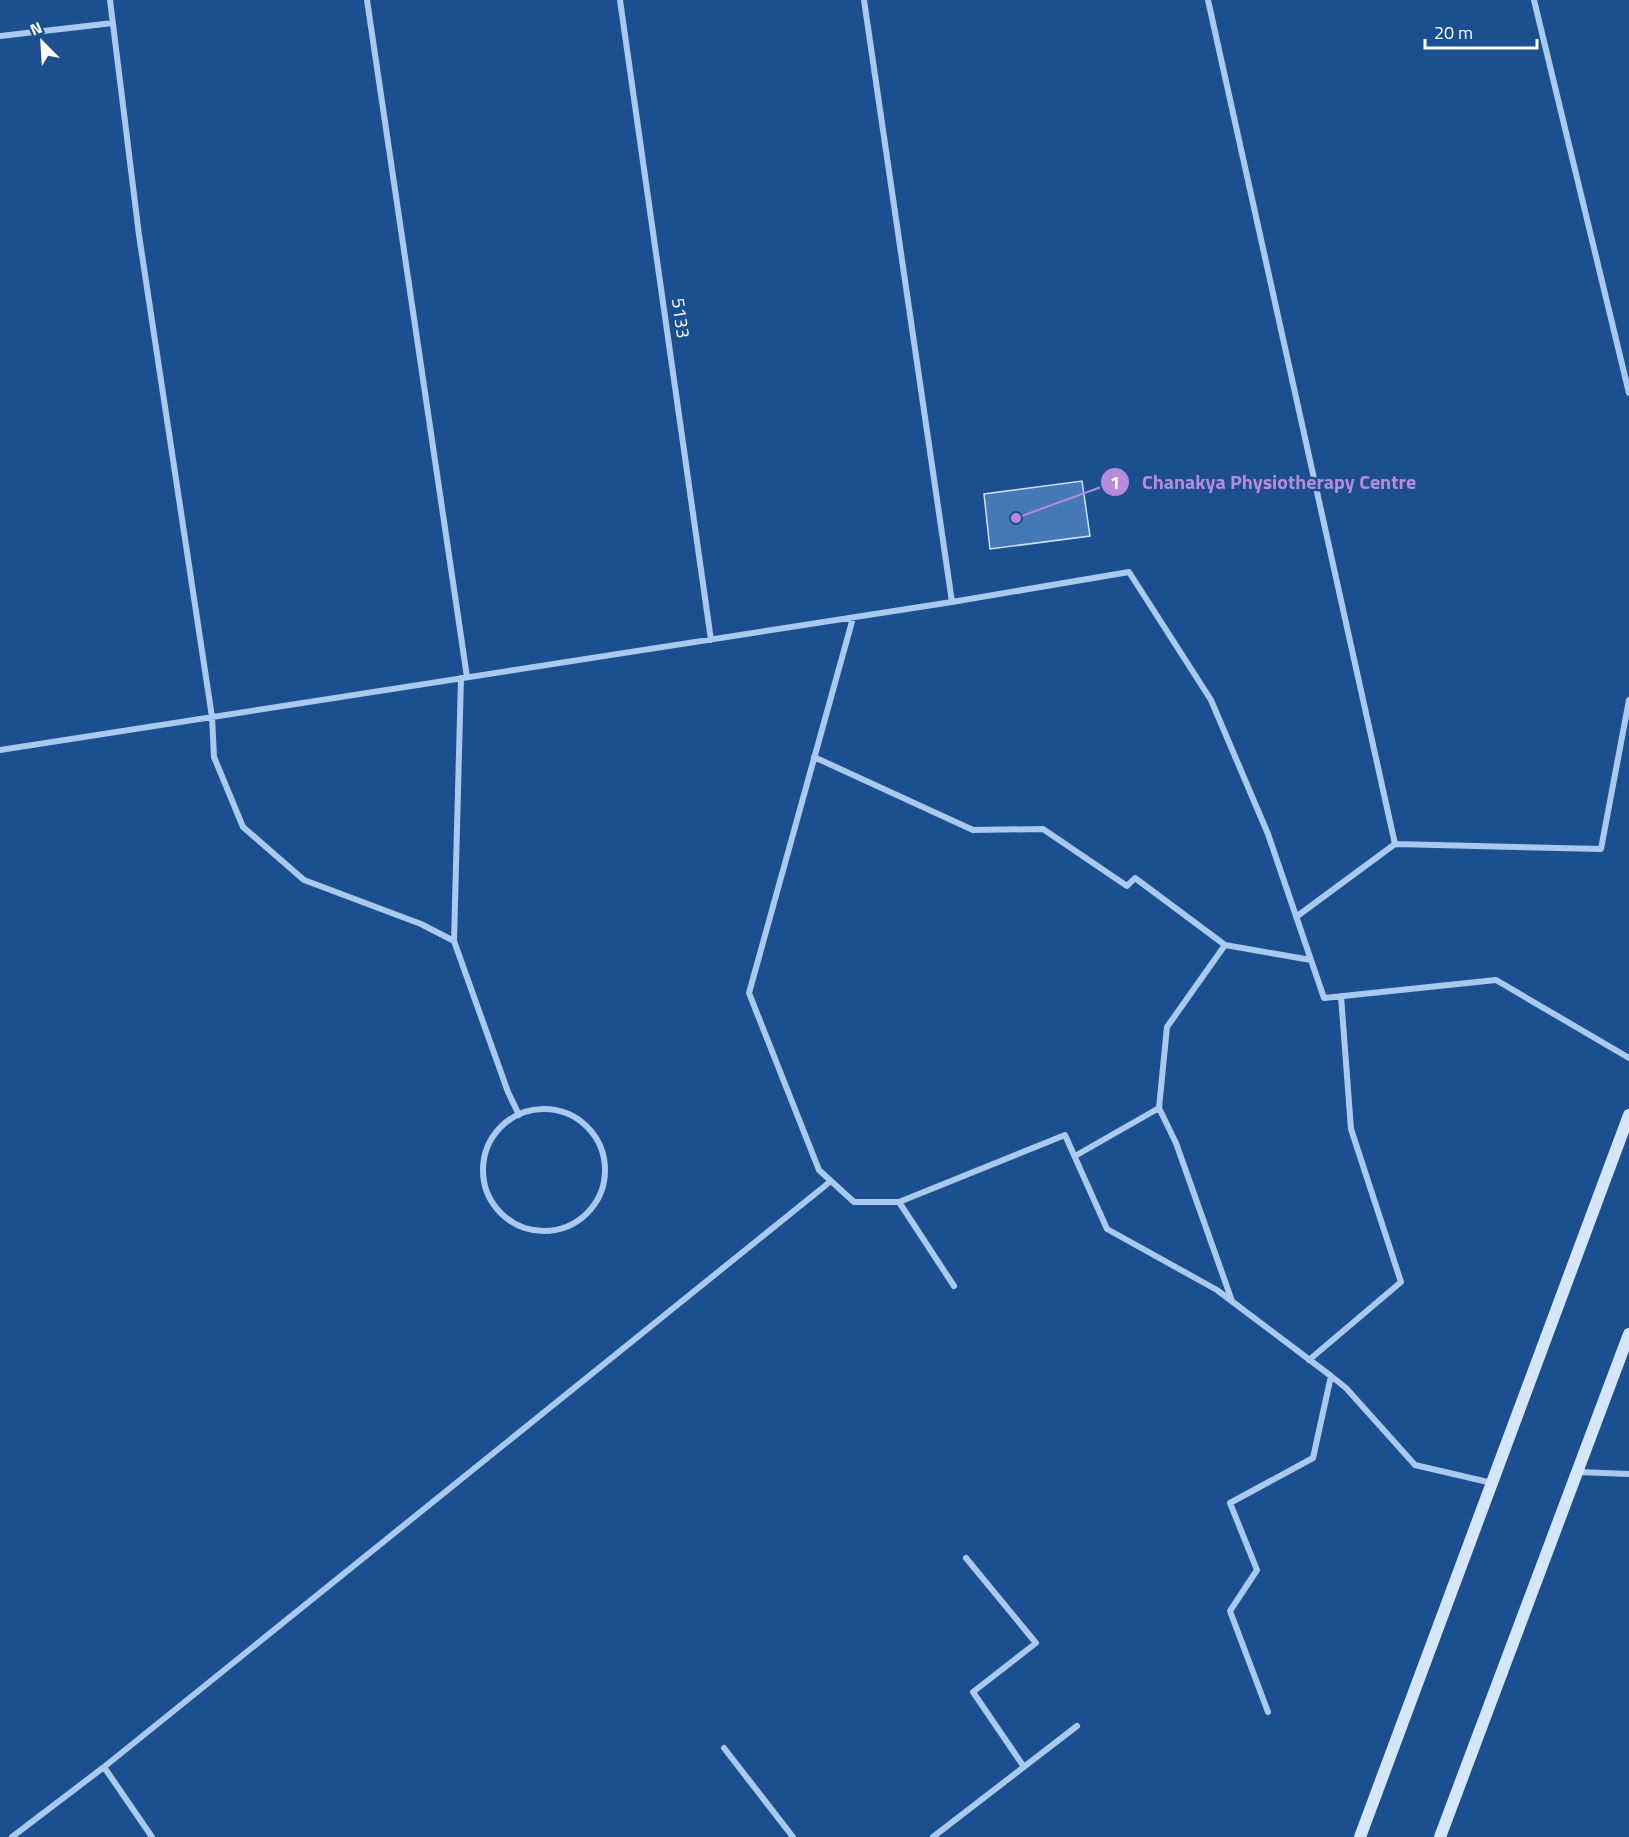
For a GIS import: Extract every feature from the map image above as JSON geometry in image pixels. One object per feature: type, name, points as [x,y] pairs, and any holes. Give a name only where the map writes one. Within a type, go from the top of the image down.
[{"type":"main road","points":[[1360,1837],[1629,1115]]},
{"type":"main road","points":[[1440,1837],[1629,1334]]},
{"type":"street","points":[[110,0],[139,235],[212,717],[214,757],[243,827],[304,880],[422,924],[454,941]]},
{"type":"street","points":[[367,0],[464,678],[454,941],[508,1092],[519,1114]]},
{"type":"street","name":"5133","points":[[620,0],[711,640]]},
{"type":"street","points":[[864,0],[952,602]]},
{"type":"street","points":[[1208,0],[1395,844]]},
{"type":"street","points":[[1534,0],[1629,393]]},
{"type":"street","points":[[0,36],[113,23]]},
{"type":"street","points":[[0,750],[853,618],[1129,572],[1211,700],[1268,834],[1324,998],[1496,980],[1629,1058]]},
{"type":"street","points":[[853,618],[749,993],[819,1170],[854,1202],[899,1202],[1065,1135],[1107,1229],[1217,1290],[1346,1388],[1415,1465],[1492,1483]]},
{"type":"street","points":[[1296,917],[1395,844],[1601,849],[1629,700]]},
{"type":"street","points":[[814,757],[973,830],[1042,829],[1127,886],[1135,878],[1225,945],[1311,960]]},
{"type":"street","points":[[1225,945],[1167,1027],[1159,1108],[1176,1143],[1232,1301]]},
{"type":"street","points":[[1309,1360],[1401,1282],[1351,1129],[1341,996]]},
{"type":"street","points":[[1075,1156],[1159,1108]]},
{"type":"street","points":[[548,1109],[568,1114],[585,1124],[597,1139],[604,1158],[602,1187],[588,1212],[572,1224],[553,1230],[534,1230],[515,1224],[500,1213],[489,1198],[484,1181],[483,1162],[488,1145],[498,1130],[519,1114],[548,1109]]},
{"type":"street","points":[[12,1837],[104,1767],[831,1181]]},
{"type":"street","points":[[899,1202],[954,1286]]},
{"type":"street","points":[[1268,1712],[1230,1611],[1257,1570],[1230,1503],[1313,1458],[1330,1376]]},
{"type":"street","points":[[1577,1472],[1629,1474]]},
{"type":"street","points":[[966,1558],[1036,1643],[973,1692],[1024,1767]]},
{"type":"street","points":[[933,1837],[1077,1726]]},
{"type":"street","points":[[724,1748],[793,1837]]},
{"type":"street","points":[[104,1767],[152,1837]]},
{"type":"building","points":[[1082,481],[1090,536],[990,549],[984,494]]},
{"type":"place","name":"Chanakya Physiotherapy Centre","points":[[1016,518]]}]
